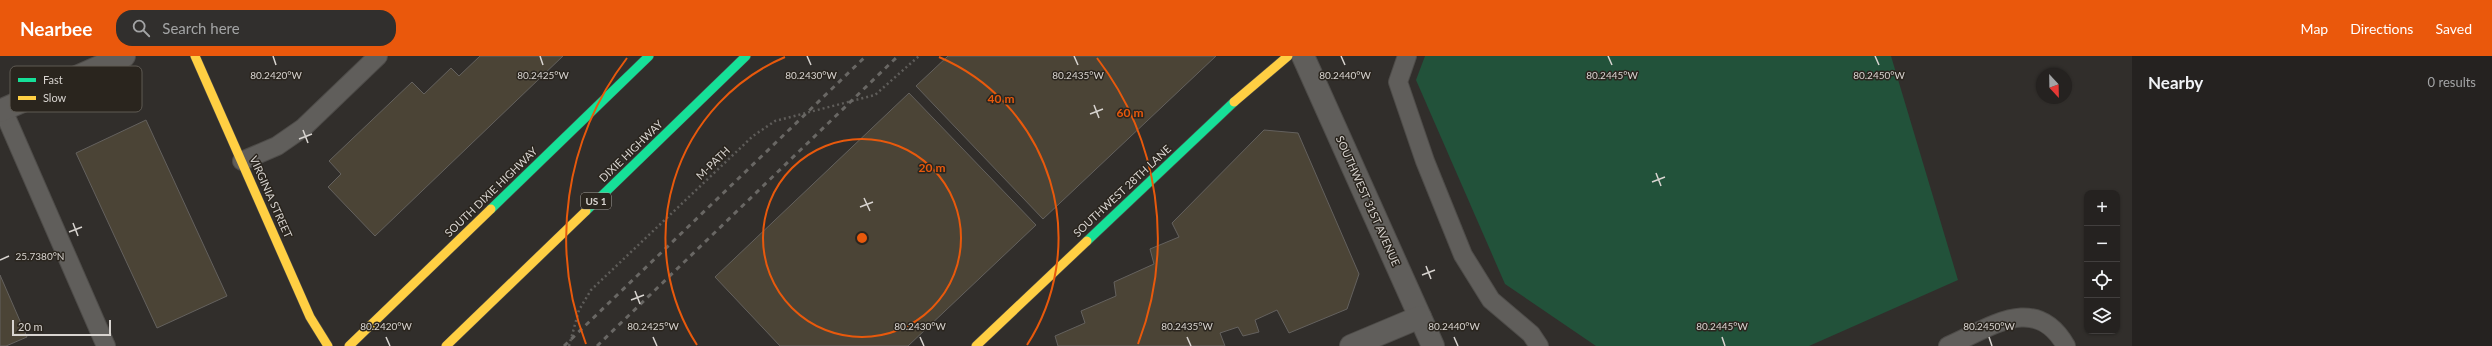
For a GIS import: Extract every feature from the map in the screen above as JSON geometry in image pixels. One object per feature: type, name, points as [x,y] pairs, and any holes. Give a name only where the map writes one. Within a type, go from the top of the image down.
[{"type":"main road","name":"VIRGINIA STREET","points":[[195,56],[310,317],[328,346]]},
{"type":"main road","name":"SOUTH DIXIE HIGHWAY","points":[[349,346],[649,56]]},
{"type":"main road","name":"DIXIE HIGHWAY","points":[[446,346],[746,56]]},
{"type":"main road","name":"SOUTHWEST 28TH LANE","points":[[976,346],[1242,94],[1288,56]]},
{"type":"street","points":[[102,66],[124,56]]},
{"type":"street","name":"SOUTHWEST 31ST AVENUE","points":[[1303,56],[1433,346]]},
{"type":"street","points":[[1351,346],[1420,317]]},
{"type":"lane","points":[[242,160],[277,146],[303,128],[378,56]]},
{"type":"lane","points":[[1407,56],[1398,82],[1425,162],[1463,255],[1491,300],[1531,334],[1539,346]]},
{"type":"lane","points":[[1,111],[106,346]]},
{"type":"lane","points":[[1948,346],[2002,321],[2017,317],[2032,317],[2051,326],[2066,346]]},
{"type":"path","name":"M-PATH","points":[[569,346],[579,310],[591,290],[753,136],[776,121],[875,95],[919,56]]},
{"type":"green space","points":[[1425,56],[1891,56],[1958,280],[1809,346],[1596,346],[1505,284],[1416,80]]},
{"type":"building","points":[[480,56],[563,56],[375,236],[328,187],[341,174],[329,161],[412,82],[424,94],[451,68],[459,76]]},
{"type":"building","points":[[948,56],[1216,56],[1043,219],[916,86]]},
{"type":"building","points":[[909,93],[1036,225],[908,346],[780,346],[715,277]]},
{"type":"building","points":[[146,120],[227,296],[157,328],[76,153]]},
{"type":"building","points":[[1264,130],[1298,133],[1359,274],[1347,309],[1289,333],[1277,310],[1255,320],[1259,332],[1243,336],[1238,327],[1220,333],[1225,346],[1058,346],[1055,336],[1085,323],[1081,311],[1116,296],[1114,282],[1154,264],[1150,249],[1179,237],[1172,223]]},
{"type":"building","points":[[0,275],[27,337],[6,346],[0,346]]},
{"type":"railway","points":[[564,346],[866,56]]},
{"type":"railway","points":[[597,346],[898,56]]},
{"type":"traffic: fast","points":[[491,209],[649,56]]},
{"type":"traffic: fast","points":[[586,211],[746,56]]},
{"type":"traffic: fast","points":[[1087,241],[1234,102]]},
{"type":"traffic: slow","points":[[195,56],[310,317],[328,346]]},
{"type":"traffic: slow","points":[[1234,102],[1288,56]]},
{"type":"traffic: slow","points":[[349,346],[491,209]]},
{"type":"traffic: slow","points":[[446,346],[586,211]]},
{"type":"traffic: slow","points":[[976,346],[1087,241]]}]
